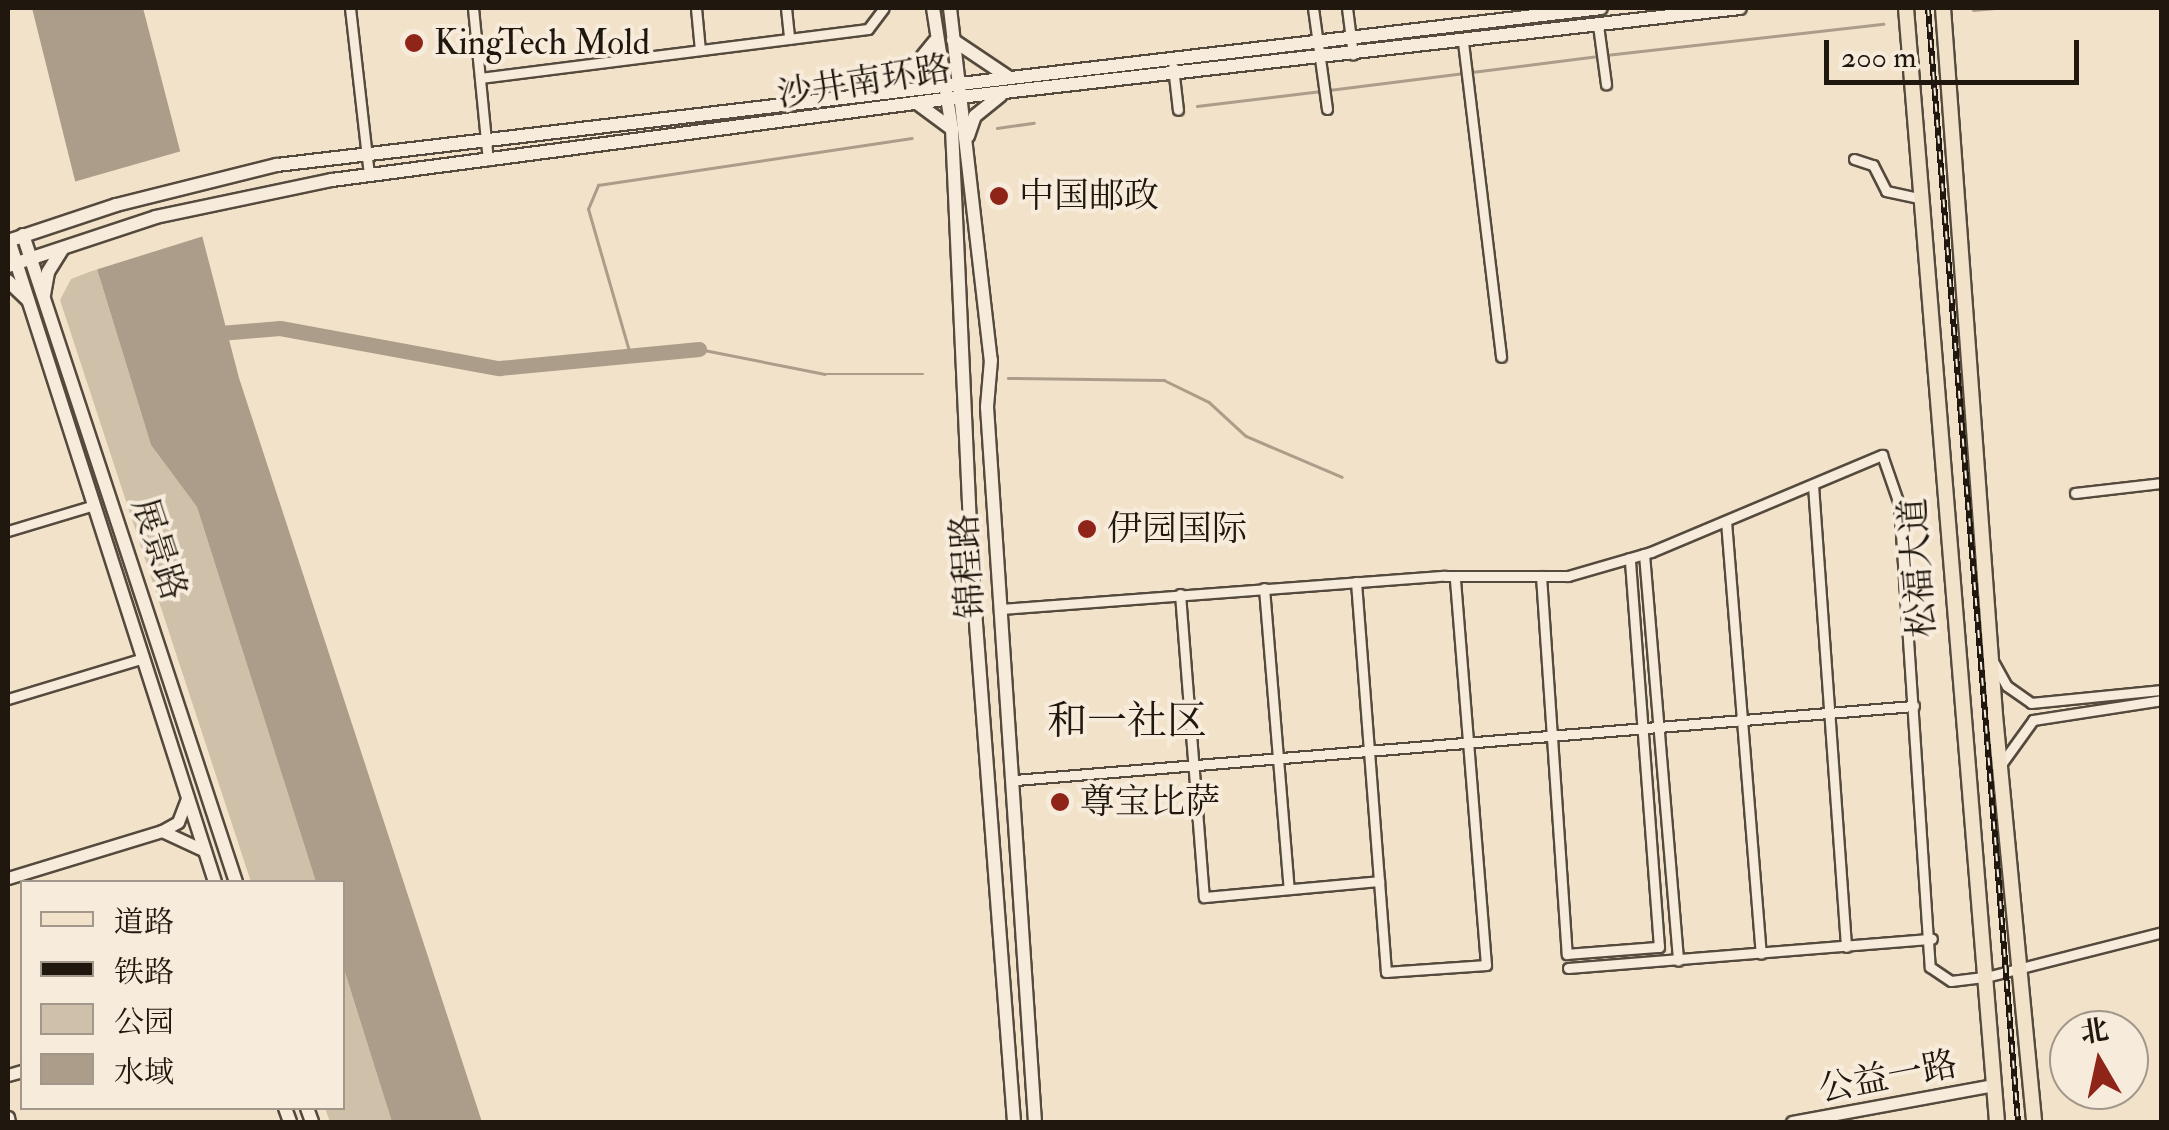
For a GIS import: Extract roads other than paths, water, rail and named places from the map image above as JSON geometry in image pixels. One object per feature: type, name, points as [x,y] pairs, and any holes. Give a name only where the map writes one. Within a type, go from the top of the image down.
[{"type":"main road","points":[[933,8],[942,84]]},
{"type":"main road","name":"锦程路","points":[[950,8],[972,571],[1014,1122]]},
{"type":"main road","name":"沙井南环路","points":[[18,262],[233,199],[369,174],[918,104],[1010,78],[1601,8]]},
{"type":"main road","name":"沙井南环路","points":[[13,239],[228,174],[942,84],[955,93],[1003,94],[1740,8]]},
{"type":"main road","points":[[1896,8],[1908,36]]},
{"type":"main road","name":"松福大道","points":[[1906,8],[1959,718],[1997,1122]]},
{"type":"main road","name":"松福大道","points":[[1943,8],[1991,656],[2034,1122]]},
{"type":"main road","points":[[1946,46],[1954,8]]},
{"type":"main road","points":[[893,91],[918,69],[936,38]]},
{"type":"main road","points":[[953,40],[1010,78]]},
{"type":"main road","name":"锦程路","points":[[955,93],[968,138],[991,360],[987,407],[1035,1122]]},
{"type":"main road","points":[[968,138],[975,116],[1003,94]]},
{"type":"main road","points":[[918,104],[952,129]]},
{"type":"main road","name":"展景路","points":[[13,239],[235,880]]},
{"type":"main road","points":[[8,282],[36,299],[63,248]]},
{"type":"main road","name":"展景路","points":[[36,299],[94,505],[213,880]]},
{"type":"main road","points":[[990,797],[1016,795]]},
{"type":"street","points":[[350,8],[369,174]]},
{"type":"street","points":[[473,8],[488,160]]},
{"type":"street","points":[[696,8],[700,50]]},
{"type":"street","points":[[786,8],[789,39]]},
{"type":"street","points":[[480,78],[868,30],[884,8]]},
{"type":"street","points":[[1313,8],[1327,109]]},
{"type":"street","points":[[1348,8],[1353,55]]},
{"type":"street","points":[[1598,25],[1606,84]]},
{"type":"street","points":[[1463,42],[1501,357]]},
{"type":"street","points":[[1172,60],[1178,110]]},
{"type":"street","points":[[1854,160],[1873,165],[1886,191],[1920,198]]},
{"type":"street","points":[[1002,609],[1356,582],[1541,576],[1644,554],[1882,455],[1898,504],[1932,940],[1930,967],[1940,978],[1986,977],[2022,964],[2162,932]]},
{"type":"street","points":[[2075,493],[2162,483]]},
{"type":"street","points":[[1813,485],[1846,947]]},
{"type":"street","points":[[8,531],[94,505]]},
{"type":"street","points":[[1726,521],[1761,954]]},
{"type":"street","points":[[1644,554],[1678,961]]},
{"type":"street","points":[[1541,576],[1566,954],[1659,947],[1630,558]]},
{"type":"street","points":[[1356,582],[1386,972],[1486,965],[1455,576]]},
{"type":"street","points":[[1264,588],[1288,890]]},
{"type":"street","points":[[1180,594],[1204,897],[1379,881]]},
{"type":"street","points":[[1991,656],[2007,686],[2031,702],[2162,690]]},
{"type":"street","points":[[8,698],[144,658]]},
{"type":"street","points":[[2001,766],[2033,720],[2162,700]]},
{"type":"street","points":[[1015,780],[1914,706]]},
{"type":"street","points":[[8,878],[162,831],[178,822],[188,796]]},
{"type":"street","points":[[162,831],[205,851]]},
{"type":"street","points":[[1568,968],[1932,940]]},
{"type":"street","name":"公益一路","points":[[1792,1122],[1994,1085]]},
{"type":"water","points":[[32,8],[143,8],[239,378],[482,1122],[392,1122],[345,972],[345,880],[315,880],[197,507],[151,445],[97,269]]},
{"type":"waterway","points":[[1973,10],[1995,8]]},
{"type":"waterway","points":[[1606,55],[1883,24]]},
{"type":"waterway","points":[[1472,72],[1598,56]]},
{"type":"waterway","points":[[1329,90],[1464,73]]},
{"type":"waterway","points":[[1197,106],[1321,91]]},
{"type":"waterway","points":[[997,128],[1034,123]]},
{"type":"waterway","points":[[631,358],[588,209],[598,185],[911,138]]},
{"type":"waterway","points":[[208,334],[280,328],[499,368],[699,349]]},
{"type":"waterway","points":[[699,349],[825,374],[923,374]]},
{"type":"waterway","points":[[1008,378],[1164,380],[1209,402],[1246,436],[1342,477]]},
{"type":"railway","points":[[1928,8],[2018,1122]]},
{"type":"place","name":"KingTech Mold","points":[[414,43]]},
{"type":"place","name":"中国邮政","points":[[999,196]]},
{"type":"place","name":"伊园国际","points":[[1087,529]]},
{"type":"place","name":"尊宝比萨","points":[[1060,802]]},
{"type":"district","name":"和一社区","points":[[1127,722]]}]
